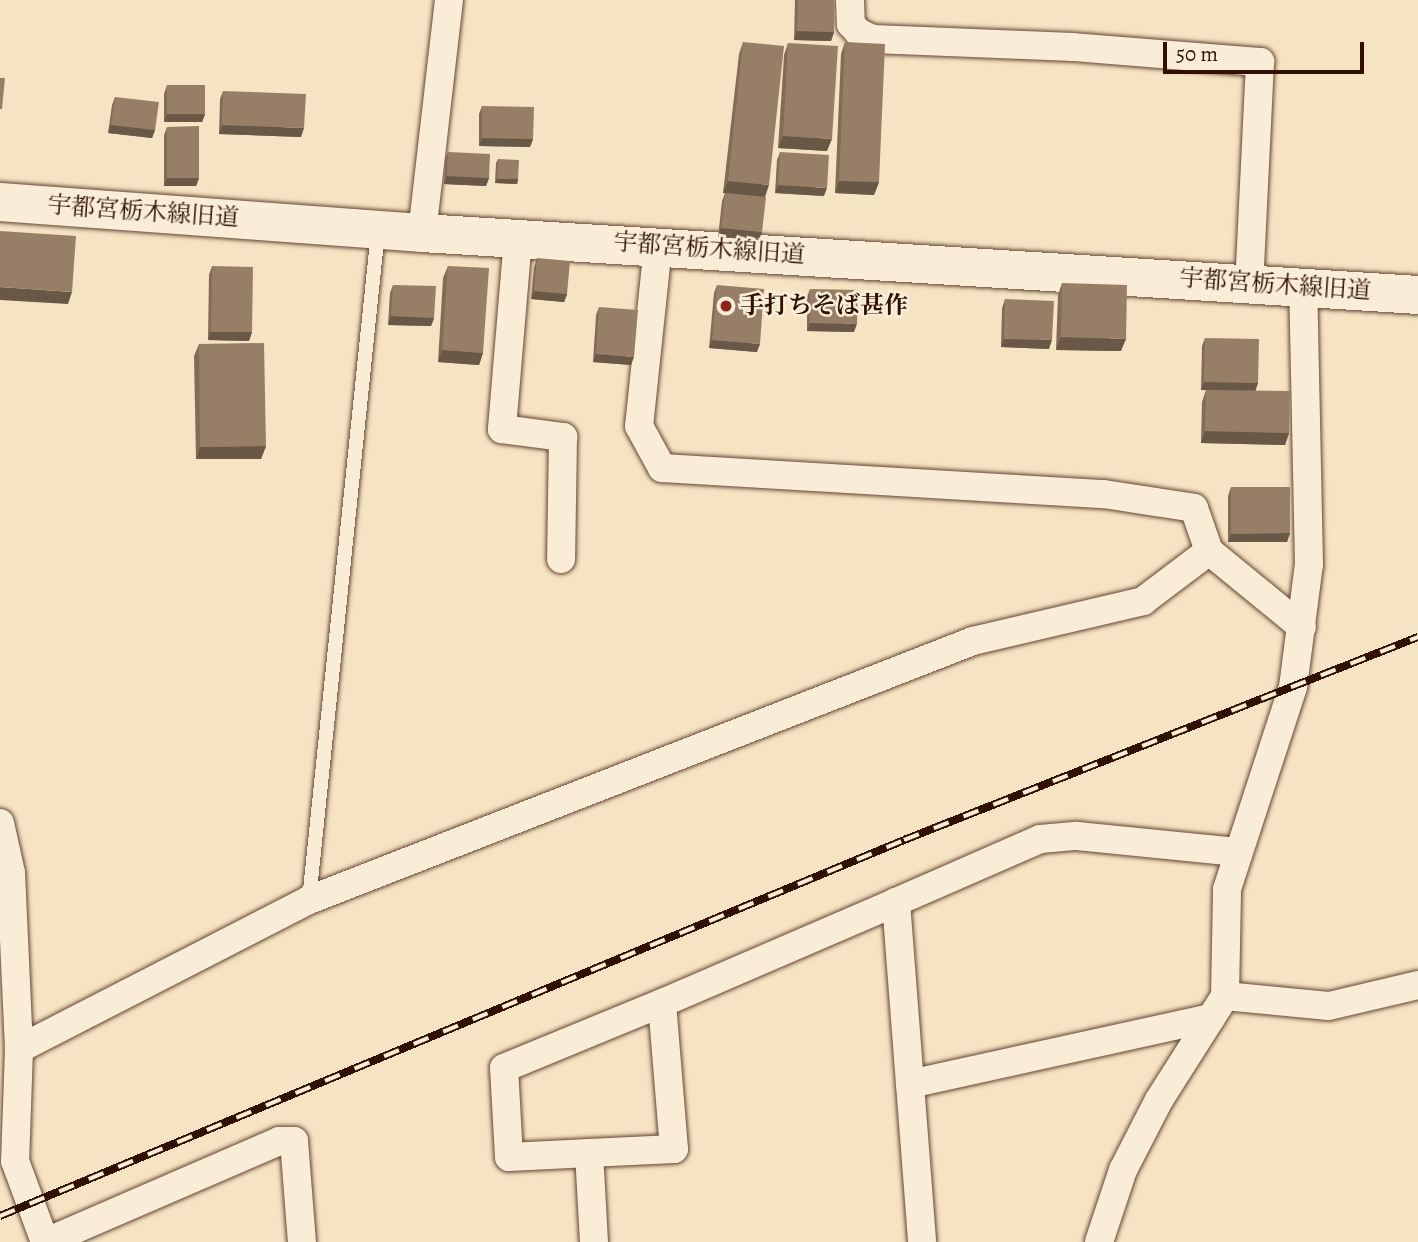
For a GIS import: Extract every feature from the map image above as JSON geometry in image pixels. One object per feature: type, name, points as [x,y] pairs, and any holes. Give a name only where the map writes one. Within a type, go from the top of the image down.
[{"type":"street","points":[[422,233],[449,0]]},
{"type":"street","points":[[850,0],[851,24],[859,33],[873,39],[1073,47],[1260,62],[1249,284]]},
{"type":"street","name":"宇都宮栃木線旧道","points":[[0,202],[422,233],[1418,295]]},
{"type":"street","points":[[518,237],[502,429],[563,437],[561,559]]},
{"type":"street","points":[[658,246],[639,426],[662,468],[1104,494],[1194,508],[1209,551],[1302,627]]},
{"type":"street","points":[[1099,1242],[1123,1170],[1159,1100],[1218,1007],[1227,889],[1293,687],[1309,564],[1303,287]]},
{"type":"street","points":[[19,1048],[309,900],[973,641],[1143,601],[1209,551]]},
{"type":"street","points":[[0,823],[11,873],[19,1048],[15,1161],[46,1242],[279,1140],[294,1141],[302,1242]]},
{"type":"street","points":[[662,1003],[674,1149],[509,1157],[504,1068],[662,1003],[1040,839],[1077,836],[1237,852]]},
{"type":"street","points":[[896,902],[922,1242]]},
{"type":"street","points":[[910,1084],[1218,1007],[1329,1006],[1418,985]]},
{"type":"street","points":[[589,1153],[594,1242]]},
{"type":"lane","points":[[309,900],[378,229]]},
{"type":"building","points":[[798,0],[834,0],[834,32],[797,31]]},
{"type":"building","points":[[743,42],[784,46],[769,185],[728,181]]},
{"type":"building","points":[[845,42],[885,44],[879,182],[839,181]]},
{"type":"building","points":[[788,43],[838,46],[832,139],[783,136]]},
{"type":"building","points":[[0,78],[5,78],[2,109],[0,109]]},
{"type":"building","points":[[167,85],[205,85],[205,114],[167,114]]},
{"type":"building","points":[[223,91],[306,94],[304,128],[222,125]]},
{"type":"building","points":[[115,97],[159,102],[155,130],[111,125]]},
{"type":"building","points":[[482,106],[534,107],[533,139],[482,138]]},
{"type":"building","points":[[199,126],[199,178],[167,178],[167,127]]},
{"type":"building","points":[[448,152],[490,154],[489,178],[447,176]]},
{"type":"building","points":[[780,152],[829,155],[827,188],[778,185]]},
{"type":"building","points":[[498,159],[519,160],[518,179],[497,179]]},
{"type":"building","points":[[725,193],[766,197],[762,232],[721,228]]},
{"type":"building","points":[[0,231],[76,236],[72,292],[0,287]]},
{"type":"building","points":[[537,258],[570,261],[567,294],[534,291]]},
{"type":"building","points":[[212,266],[253,267],[252,332],[211,332]]},
{"type":"building","points":[[448,266],[489,268],[483,353],[442,350]]},
{"type":"building","points":[[1062,283],[1127,285],[1126,339],[1061,337]]},
{"type":"building","points":[[393,285],[436,286],[434,318],[391,316]]},
{"type":"building","points":[[717,285],[764,289],[760,344],[712,340]]},
{"type":"building","points":[[810,289],[858,290],[857,324],[810,323]]},
{"type":"building","points":[[1005,299],[1054,301],[1052,340],[1004,339]]},
{"type":"building","points":[[599,307],[638,310],[634,357],[596,354]]},
{"type":"building","points":[[1205,338],[1259,339],[1258,383],[1204,382]]},
{"type":"building","points":[[264,343],[266,446],[200,447],[199,344]]},
{"type":"building","points":[[1206,390],[1290,391],[1289,433],[1205,431]]},
{"type":"building","points":[[1231,487],[1290,487],[1290,533],[1231,534]]},
{"type":"railway","points":[[0,1216],[904,840],[1418,637]]},
{"type":"place","name":"手打ちそば甚作","points":[[726,306]]}]
